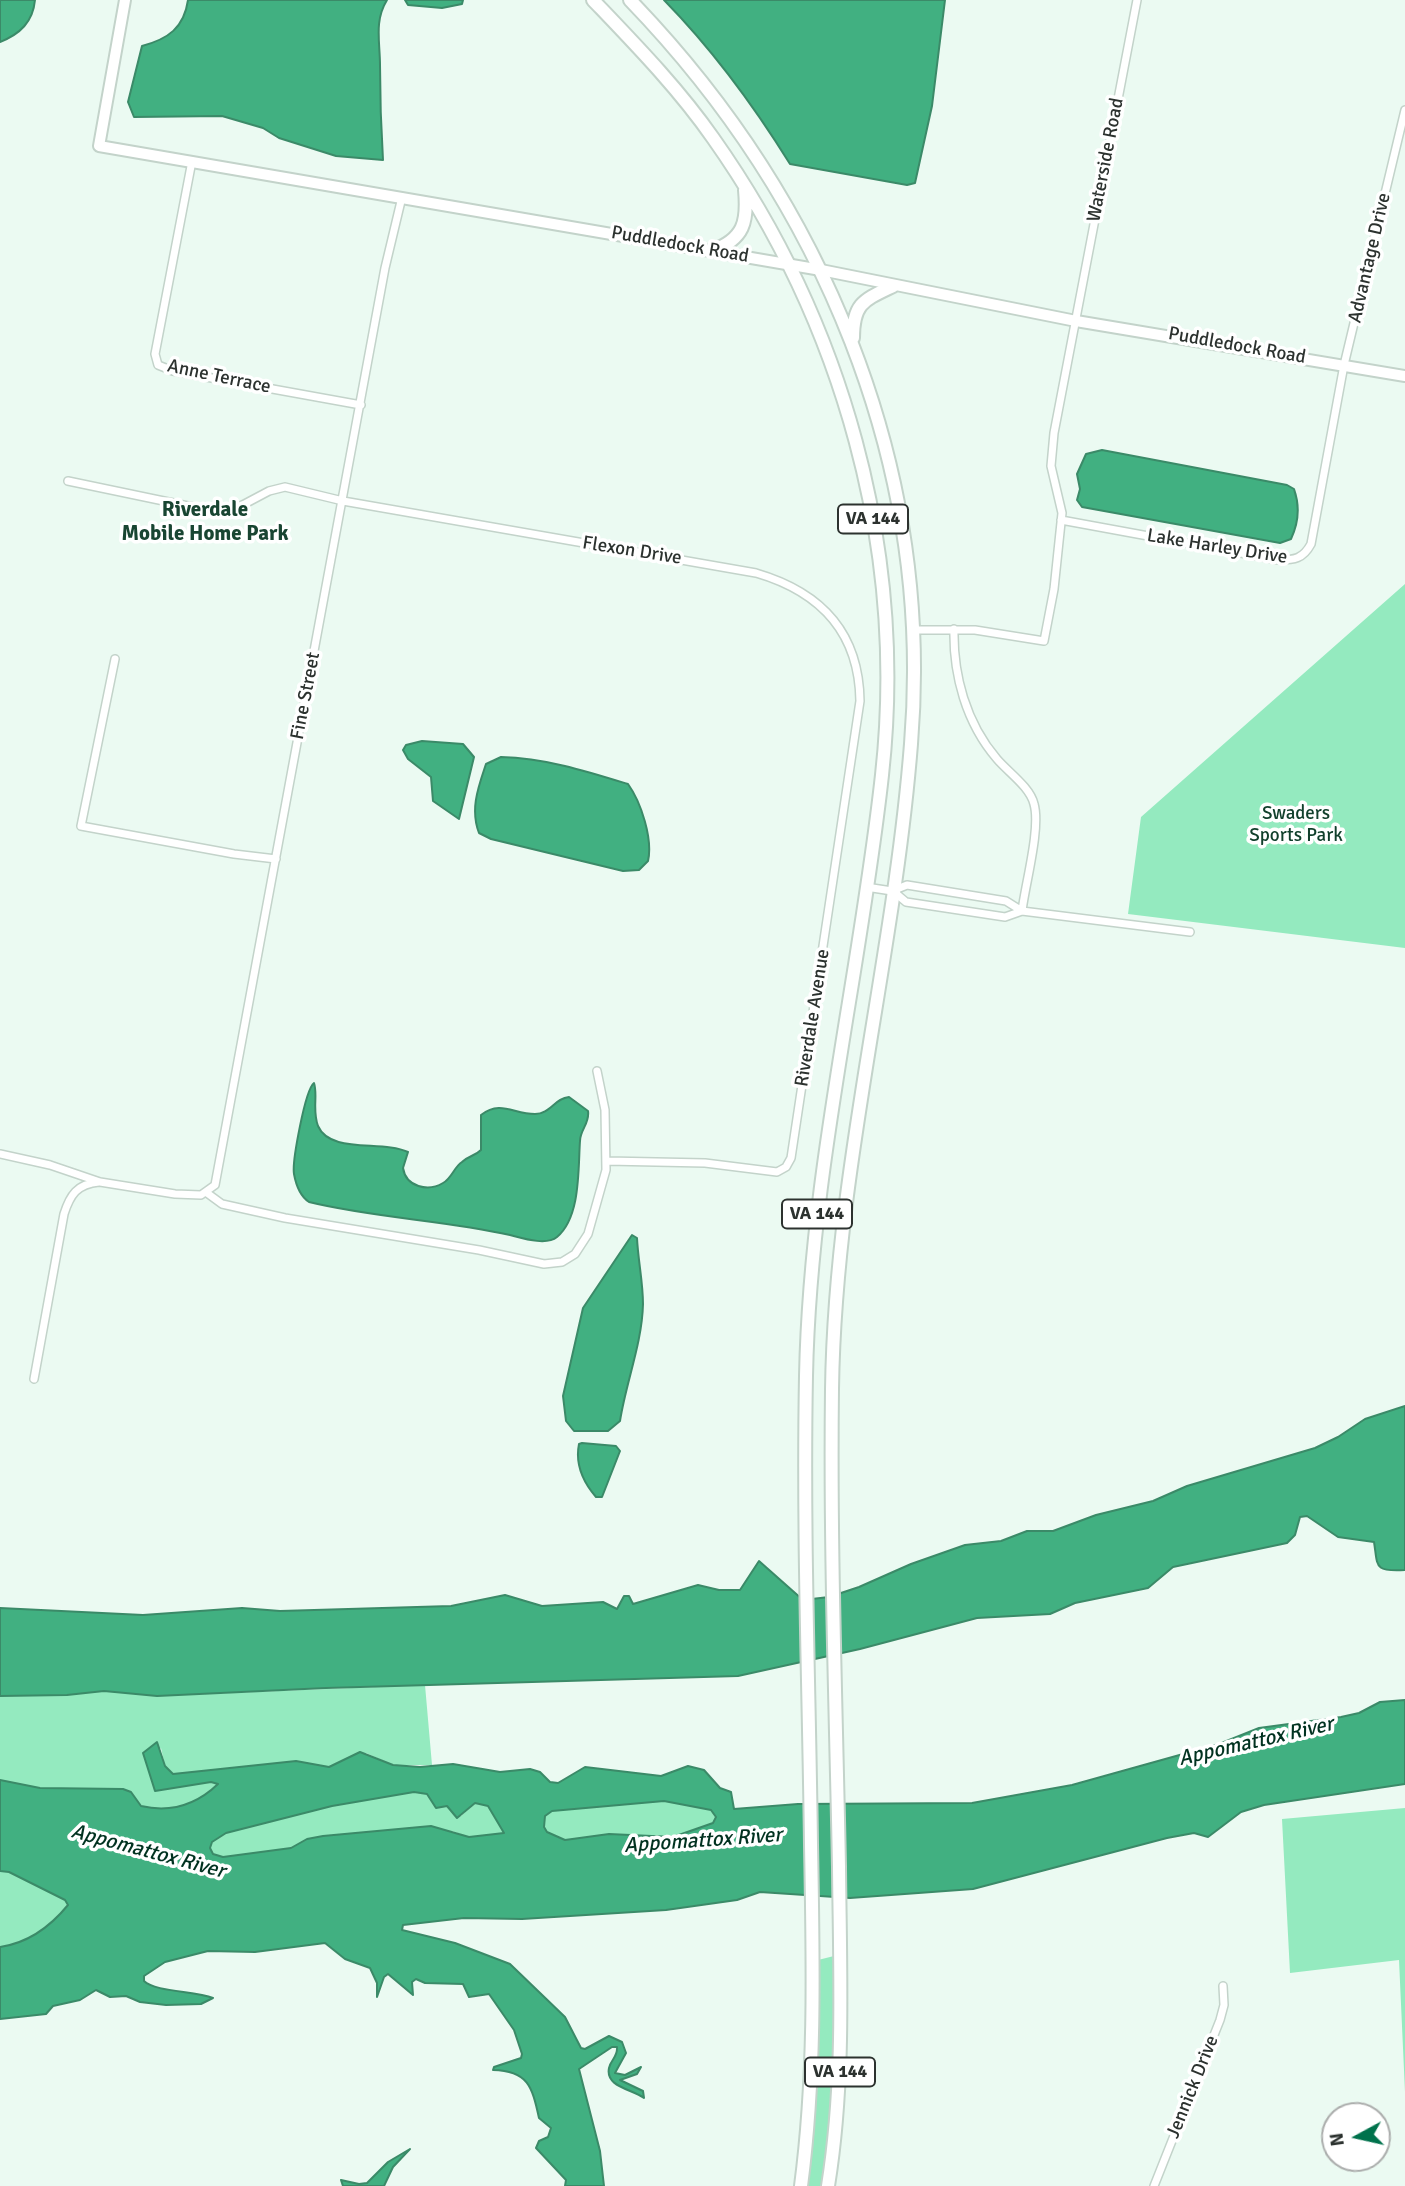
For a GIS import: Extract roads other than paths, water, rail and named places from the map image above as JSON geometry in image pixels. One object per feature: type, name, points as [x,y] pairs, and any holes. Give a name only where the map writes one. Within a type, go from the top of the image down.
[{"type":"main road","name":"VA 144","points":[[593,0],[678,92],[745,186],[790,264],[822,338],[849,417],[862,463],[880,561],[887,652],[885,736],[866,887],[820,1192],[811,1274],[806,1373],[813,2059],[801,2186]]},
{"type":"main road","name":"VA 144","points":[[630,0],[685,61],[734,123],[790,210],[821,270],[853,345],[890,467],[907,566],[912,630],[912,738],[839,1259],[832,1385],[840,2068],[828,2186]]},
{"type":"main road","points":[[712,251],[733,242],[744,228],[747,207],[745,186]]},
{"type":"main road","points":[[853,345],[853,324],[860,305],[893,286]]},
{"type":"street","name":"Puddledock Road","points":[[125,0],[99,146],[790,264],[1076,321],[1405,376]]},
{"type":"street","name":"Waterside Road","points":[[954,629],[1044,641],[1054,589],[1061,520],[1051,466],[1054,433],[1137,0]]},
{"type":"street","name":"Advantage Drive","points":[[1344,365],[1405,110]]},
{"type":"street","name":"Anne Terrace","points":[[192,160],[155,354],[158,365],[173,371],[360,405]]},
{"type":"street","name":"Fine Street","points":[[207,1193],[215,1185],[222,1152],[384,268],[402,197]]},
{"type":"street","name":"Lake Harley Drive","points":[[1061,520],[1279,560],[1295,559],[1306,554],[1311,544],[1344,365]]},
{"type":"street","name":"Flexon Drive","points":[[68,481],[207,510],[237,508],[269,491],[285,487],[343,502],[672,557],[778,579],[806,593],[831,616],[854,656],[860,688]]},
{"type":"street","points":[[912,630],[954,629],[956,667],[970,714],[983,742],[1029,794],[1035,805],[1035,826],[1022,911]]},
{"type":"street","points":[[115,659],[81,826],[276,859]]},
{"type":"street","name":"Riverdale Avenue","points":[[607,1161],[705,1163],[777,1172],[788,1164],[850,779],[860,688]]},
{"type":"street","points":[[892,891],[907,885],[1006,901],[1022,911],[1190,932]]},
{"type":"street","points":[[866,887],[892,891],[906,902],[1005,917],[1022,911]]},
{"type":"street","points":[[0,1154],[62,1169],[100,1182],[175,1194],[207,1193],[222,1204],[285,1218],[553,1264],[570,1258],[582,1245],[602,1188],[607,1161],[605,1110],[597,1071]]},
{"type":"street","points":[[34,1379],[64,1214],[73,1193],[86,1184],[100,1182]]},
{"type":"street","name":"Jennick Drive","points":[[1154,2186],[1220,2020],[1224,2005],[1223,1986]]},
{"type":"water","points":[[0,0],[35,0],[32,15],[24,26],[0,42]]},
{"type":"water","points":[[188,0],[387,0],[380,16],[379,32],[383,160],[336,156],[279,138],[263,128],[222,116],[134,117],[128,102],[142,46],[160,40],[179,25]]},
{"type":"water","points":[[405,0],[463,0],[462,4],[442,8],[408,5]]},
{"type":"water","points":[[664,0],[945,0],[932,106],[915,183],[907,185],[790,164],[732,79]]},
{"type":"water","points":[[1102,450],[1287,485],[1294,489],[1298,508],[1291,539],[1280,543],[1082,507],[1077,500],[1080,489],[1077,474],[1086,454]]},
{"type":"water","points":[[422,741],[463,744],[474,757],[459,819],[433,801],[431,777],[408,759],[403,750],[406,745]]},
{"type":"water","points":[[501,757],[549,763],[628,784],[645,821],[649,842],[648,861],[639,870],[623,871],[491,839],[479,833],[475,807],[480,782],[486,764]]},
{"type":"water","points":[[314,1083],[316,1120],[324,1135],[345,1143],[408,1152],[403,1168],[405,1174],[408,1180],[425,1187],[443,1183],[459,1164],[481,1150],[481,1115],[501,1108],[540,1113],[569,1097],[588,1111],[588,1115],[580,1137],[577,1192],[565,1228],[552,1240],[534,1240],[309,1202],[297,1186],[294,1167],[303,1112]]},
{"type":"water","points":[[632,1235],[637,1238],[643,1304],[640,1334],[620,1421],[608,1431],[574,1431],[566,1421],[563,1396],[583,1308]]},
{"type":"water","points":[[1405,1406],[1405,1570],[1387,1570],[1379,1566],[1374,1542],[1338,1537],[1307,1516],[1300,1517],[1295,1535],[1287,1543],[1173,1567],[1148,1588],[1075,1603],[1050,1614],[977,1618],[860,1649],[738,1676],[326,1688],[157,1696],[104,1691],[67,1695],[0,1696],[0,1608],[143,1615],[242,1608],[280,1611],[451,1606],[505,1595],[542,1606],[603,1602],[617,1609],[624,1596],[629,1596],[633,1604],[698,1585],[719,1590],[740,1590],[759,1561],[803,1600],[829,1597],[965,1545],[1001,1541],[1027,1531],[1053,1531],[1096,1515],[1153,1501],[1187,1486],[1315,1448],[1365,1419]]},
{"type":"water","points":[[579,1444],[616,1446],[620,1451],[602,1497],[596,1497],[581,1472],[578,1451]]},
{"type":"water","name":"Appomattox River","points":[[1405,1700],[1405,1784],[1264,1805],[1241,1812],[1208,1837],[1194,1833],[1167,1838],[973,1889],[850,1898],[760,1892],[737,1900],[666,1910],[522,1919],[464,1918],[403,1925],[402,1930],[455,1943],[510,1964],[565,2017],[581,2048],[585,2049],[609,2036],[622,2042],[626,2053],[615,2073],[625,2075],[641,2067],[637,2074],[620,2080],[643,2091],[644,2098],[620,2087],[611,2079],[609,2068],[617,2047],[612,2047],[579,2069],[600,2151],[604,2186],[565,2186],[566,2180],[536,2148],[539,2141],[548,2137],[551,2128],[539,2118],[531,2089],[521,2077],[514,2073],[493,2070],[494,2067],[521,2058],[522,2054],[514,2030],[489,1994],[469,1997],[463,1984],[425,1983],[416,1979],[412,1982],[413,1995],[388,1974],[384,1977],[377,1997],[377,1983],[370,1968],[345,1959],[325,1943],[255,1952],[208,1951],[165,1962],[144,1976],[144,1981],[149,1985],[213,1998],[201,2004],[166,2005],[140,2002],[126,1996],[110,1997],[96,1990],[80,2000],[53,2006],[46,2014],[0,2019],[0,1947],[20,1942],[38,1933],[68,1905],[65,1900],[9,1872],[0,1871],[0,1780],[40,1788],[123,1789],[131,1792],[141,1806],[152,1808],[173,1808],[192,1802],[218,1784],[211,1782],[155,1791],[143,1753],[157,1742],[165,1766],[173,1774],[296,1761],[329,1767],[360,1752],[393,1765],[420,1767],[453,1764],[500,1772],[530,1769],[540,1772],[550,1782],[558,1783],[585,1767],[661,1776],[688,1766],[704,1770],[720,1788],[731,1792],[734,1809],[798,1804],[972,1803],[1072,1785],[1219,1744],[1259,1728],[1341,1717],[1359,1713],[1380,1702]],"holes":[[[414,1792],[427,1794],[436,1808],[447,1806],[457,1818],[475,1803],[488,1806],[504,1833],[469,1837],[431,1826],[323,1836],[307,1839],[291,1848],[223,1857],[213,1854],[210,1848],[212,1842],[226,1833],[332,1806]],[[664,1801],[711,1810],[716,1817],[713,1823],[673,1837],[609,1834],[565,1840],[547,1832],[544,1827],[545,1816],[552,1811]]]},
{"type":"water","points":[[410,2149],[393,2167],[384,2186],[343,2186],[341,2180],[367,2183],[388,2162]]},
{"type":"district","name":"Riverdale Mobile Home Park","points":[[205,522]]},
{"type":"park label","name":"Swaders Sports Park","points":[[1296,825]]}]
